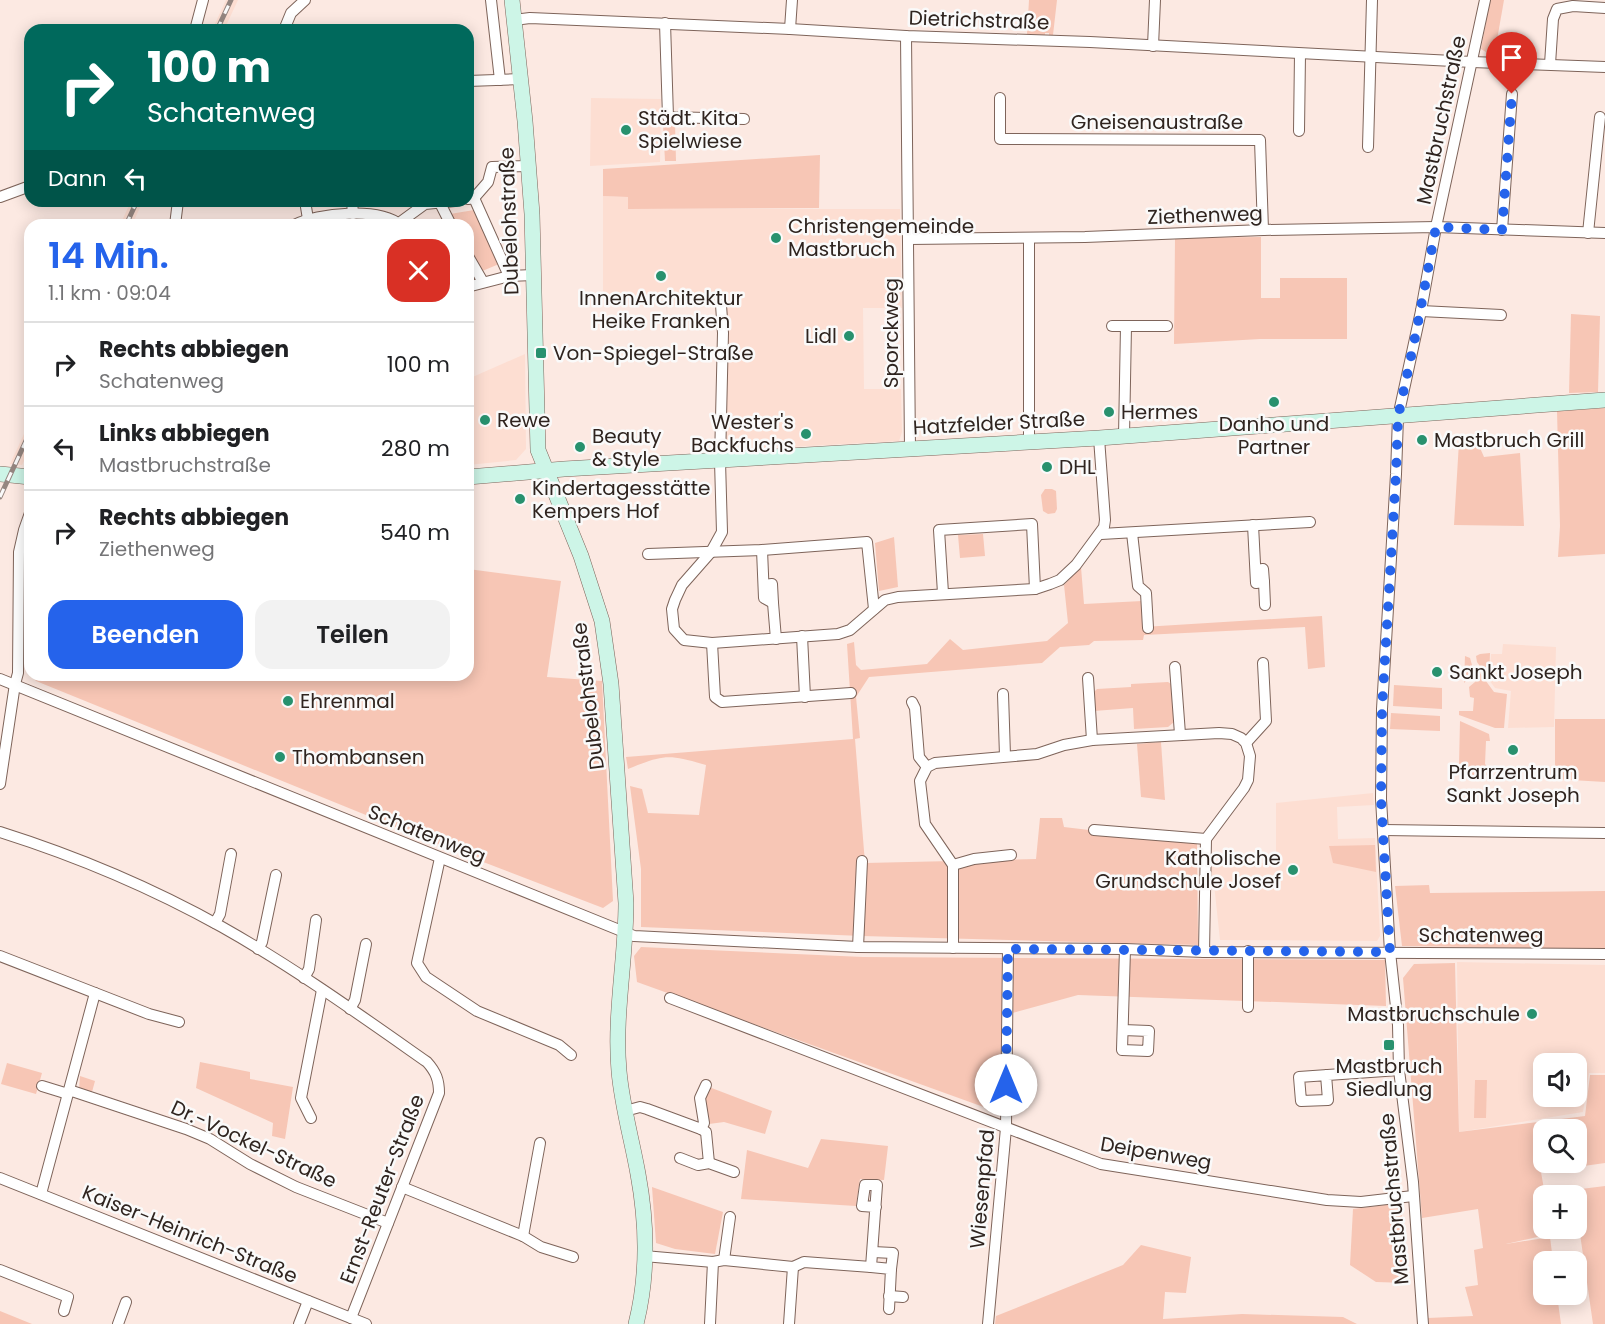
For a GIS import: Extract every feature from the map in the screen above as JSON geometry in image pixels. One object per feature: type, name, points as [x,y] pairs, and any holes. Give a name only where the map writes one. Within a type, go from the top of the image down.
[{"type":"main road","name":"Dubelohstraße","points":[[512,0],[529,166],[538,450],[548,470],[596,597],[607,648],[611,684],[625,874],[626,933],[618,1037],[619,1070],[643,1202],[643,1289],[636,1324]]},
{"type":"main road","name":"Hatzfelder Straße","points":[[474,476],[548,470],[1099,438],[1605,400]]},
{"type":"main road","points":[[0,474],[24,476]]},
{"type":"street","points":[[197,0],[203,0],[197,24]]},
{"type":"street","points":[[286,24],[291,13],[305,0]]},
{"type":"street","points":[[491,0],[500,80]]},
{"type":"street","points":[[790,29],[792,0]]},
{"type":"street","points":[[1153,46],[1155,0]]},
{"type":"street","points":[[1368,147],[1372,0]]},
{"type":"street","name":"Mastbruchstraße","points":[[1423,1324],[1413,1182],[1399,1070],[1398,1025],[1390,952],[1381,786],[1382,709],[1398,417],[1485,0]]},
{"type":"street","points":[[1550,64],[1553,19],[1557,9],[1573,6],[1605,8]]},
{"type":"street","name":"Dietrichstraße","points":[[514,20],[530,18],[665,23],[1605,67]]},
{"type":"street","points":[[665,23],[668,117],[744,119]]},
{"type":"street","name":"Sporckweg","points":[[906,36],[910,449]]},
{"type":"street","points":[[1299,131],[1300,54]]},
{"type":"street","points":[[474,81],[520,79]]},
{"type":"street","points":[[1502,230],[1512,94]]},
{"type":"street","name":"Gneisenaustraße","points":[[1000,98],[1000,144],[1260,140],[1263,230]]},
{"type":"street","points":[[1588,233],[1600,117]]},
{"type":"street","points":[[474,196],[488,182],[492,167],[529,166]]},
{"type":"street","points":[[0,197],[24,188]]},
{"type":"street","points":[[474,205],[509,276]]},
{"type":"street","points":[[305,207],[308,219],[353,214],[384,216],[390,219]]},
{"type":"street","points":[[352,207],[353,214]]},
{"type":"street","points":[[406,219],[421,207]]},
{"type":"street","name":"Ziethenweg","points":[[909,239],[1436,227],[1605,233]]},
{"type":"street","points":[[1029,238],[1029,441]]},
{"type":"street","points":[[474,266],[483,282]]},
{"type":"street","points":[[474,285],[509,276],[533,275]]},
{"type":"street","points":[[721,305],[723,333],[720,461],[722,532],[711,552],[682,585],[672,609],[674,629],[684,640],[712,643],[838,634],[850,630],[885,600],[943,593],[1035,588],[1060,580],[1076,565],[1101,534],[1105,520],[1099,438]]},
{"type":"street","points":[[1420,311],[1501,315]]},
{"type":"street","points":[[1112,326],[1167,326]]},
{"type":"street","points":[[1124,436],[1126,326]]},
{"type":"street","points":[[1101,534],[1310,522]]},
{"type":"street","points":[[943,593],[939,530],[1032,524],[1035,588]]},
{"type":"street","points":[[1253,525],[1256,570],[1263,569],[1265,605]]},
{"type":"street","points":[[0,784],[18,673],[19,552],[24,530]]},
{"type":"street","points":[[1132,533],[1138,586],[1146,593],[1148,628]]},
{"type":"street","points":[[648,554],[762,550],[867,542],[874,609]]},
{"type":"street","points":[[762,550],[764,598],[773,603],[776,639]]},
{"type":"street","points":[[802,636],[805,697]]},
{"type":"street","points":[[712,643],[715,697],[722,702],[851,693]]},
{"type":"street","points":[[1246,743],[1266,721],[1263,663]]},
{"type":"street","points":[[1175,667],[1180,734]]},
{"type":"street","points":[[1088,678],[1092,740]]},
{"type":"street","name":"Schatenweg","points":[[0,679],[638,937],[858,947],[1605,954]]},
{"type":"street","points":[[1003,694],[1005,756]]},
{"type":"street","points":[[912,702],[915,708],[919,757],[927,768]]},
{"type":"street","points":[[953,948],[953,865],[925,824],[920,781],[927,768],[935,763],[1037,754],[1064,745],[1092,740],[1180,734],[1232,734],[1246,743],[1250,756],[1248,780],[1206,839],[1204,952]]},
{"type":"street","points":[[1094,830],[1206,839]]},
{"type":"street","points":[[1383,830],[1605,833]]},
{"type":"street","name":"Ernst-Reuter-Straße","points":[[0,832],[56,850],[108,872],[215,924],[304,978],[434,1069],[439,1080],[439,1093],[351,1318]]},
{"type":"street","points":[[215,924],[220,914],[231,854]]},
{"type":"street","points":[[953,865],[974,859],[1011,855]]},
{"type":"street","points":[[440,858],[417,963],[420,969],[426,976],[477,1011],[559,1045],[571,1055]]},
{"type":"street","points":[[858,947],[862,861]]},
{"type":"street","points":[[258,949],[262,942],[276,875]]},
{"type":"street","points":[[304,978],[309,969],[316,920]]},
{"type":"street","points":[[350,1009],[355,1000],[366,944]]},
{"type":"street","name":"Wiesenpfad","points":[[988,1324],[1006,1128],[1008,949]]},
{"type":"street","points":[[1123,1030],[1125,949]]},
{"type":"street","points":[[1248,951],[1248,1007]]},
{"type":"street","points":[[0,956],[149,1014],[179,1022]]},
{"type":"street","points":[[311,1118],[301,1098],[322,990]]},
{"type":"street","points":[[40,1194],[95,993]]},
{"type":"street","name":"Deipenweg","points":[[670,998],[1101,1164],[1327,1200],[1362,1202],[1413,1196]]},
{"type":"street","points":[[1326,1075],[1399,1070]]},
{"type":"street","points":[[701,1129],[704,1123],[700,1098],[706,1084]]},
{"type":"street","name":"Dr.-Vockel-Straße","points":[[42,1086],[69,1092],[186,1128],[296,1187],[388,1223]]},
{"type":"street","points":[[625,1111],[640,1107],[648,1109],[706,1132],[709,1163]]},
{"type":"street","points":[[523,1236],[540,1143]]},
{"type":"street","points":[[680,1158],[698,1165],[709,1163],[734,1172]]},
{"type":"street","name":"Kaiser-Heinrich-Straße","points":[[0,1178],[366,1324]]},
{"type":"street","points":[[402,1187],[523,1236],[542,1247],[573,1257]]},
{"type":"street","points":[[871,1267],[876,1207]]},
{"type":"street","points":[[710,1324],[719,1261],[730,1217]]},
{"type":"street","points":[[873,1252],[893,1253],[888,1309]]},
{"type":"street","points":[[644,1257],[793,1267],[804,1262],[891,1269]]},
{"type":"street","points":[[789,1324],[793,1267]]},
{"type":"street","points":[[0,1270],[68,1297],[64,1311]]},
{"type":"street","points":[[890,1296],[903,1297]]},
{"type":"street","points":[[299,1324],[308,1301]]},
{"type":"street","points":[[118,1324],[126,1302]]},
{"type":"shaded area","points":[[226,0],[238,0],[227,24],[215,24]]},
{"type":"shaded area","points":[[1029,0],[1057,0],[1053,35],[1049,33],[1045,35],[1027,34]]},
{"type":"shaded area","points":[[1490,0],[1504,0],[1494,57],[1481,49]]},
{"type":"shaded area","name":"Städt. Kita Spielwiese","points":[[591,98],[661,99],[660,162],[590,166]]},
{"type":"shaded area","points":[[675,123],[676,161],[665,161],[663,124]]},
{"type":"shaded area","points":[[820,155],[819,208],[628,209],[628,197],[603,196],[603,169]]},
{"type":"shaded area","points":[[603,196],[628,197],[629,209],[900,209],[902,308],[863,308],[864,389],[901,389],[902,432],[899,441],[715,451],[719,335],[717,303],[665,306],[665,295],[603,296]]},
{"type":"shaded area","points":[[128,207],[140,207],[135,219],[123,219]]},
{"type":"shaded area","points":[[474,210],[499,264],[480,272],[474,260],[474,219],[453,219],[450,214]]},
{"type":"shaded area","points":[[1261,237],[1261,298],[1280,298],[1280,278],[1347,278],[1347,339],[1260,339],[1174,344],[1175,238]]},
{"type":"shaded area","points":[[1571,314],[1600,316],[1598,392],[1569,393]]},
{"type":"shaded area","points":[[525,354],[526,449],[516,460],[474,464],[474,376]]},
{"type":"shaded area","points":[[1605,408],[1605,554],[1558,557],[1560,526],[1557,411]]},
{"type":"shaded area","points":[[24,434],[24,461],[22,465],[10,464]]},
{"type":"shaded area","points":[[1477,441],[1484,457],[1520,453],[1524,526],[1454,525],[1459,442]]},
{"type":"shaded area","points":[[1045,489],[1056,491],[1057,509],[1055,513],[1048,514],[1043,511],[1041,495]]},
{"type":"shaded area","points":[[983,534],[985,556],[960,558],[958,535]]},
{"type":"shaded area","points":[[894,537],[898,587],[879,591],[875,543]]},
{"type":"shaded area","points":[[1081,567],[1084,604],[1142,601],[1143,627],[1322,616],[1325,667],[1308,669],[1305,627],[1144,635],[1143,640],[1094,641],[1089,645],[1060,647],[1042,663],[869,677],[856,697],[860,738],[855,739],[865,863],[1036,859],[1040,818],[1062,818],[1064,827],[1197,843],[1198,945],[862,936],[641,927],[641,869],[630,786],[642,789],[648,813],[699,815],[706,765],[667,757],[650,760],[628,769],[626,757],[853,739],[847,644],[854,642],[856,665],[861,670],[927,664],[950,639],[963,650],[1047,641],[1068,623],[1064,585]]},
{"type":"shaded area","points":[[474,570],[561,581],[547,677],[602,681],[613,901],[603,908],[452,850],[36,681],[474,681]]},
{"type":"shaded area","points":[[1503,644],[1556,647],[1554,727],[1508,728],[1511,691],[1495,688],[1489,680],[1491,654],[1502,654]]},
{"type":"shaded area","points":[[1490,653],[1489,679],[1477,662],[1476,656]]},
{"type":"shaded area","points":[[1465,656],[1470,658],[1472,665],[1471,676],[1464,683]]},
{"type":"shaded area","points":[[1477,669],[1494,692],[1507,694],[1504,728],[1495,728],[1459,715],[1459,711],[1473,711],[1474,698],[1470,697],[1469,687],[1475,682]]},
{"type":"shaded area","points":[[1168,682],[1171,684],[1174,722],[1168,727],[1134,729],[1133,708],[1094,711],[1093,693],[1097,689]]},
{"type":"shaded area","points":[[1394,685],[1442,688],[1442,709],[1393,706]]},
{"type":"shaded area","points":[[1391,713],[1440,716],[1440,731],[1390,729]]},
{"type":"shaded area","points":[[1555,719],[1605,719],[1605,782],[1555,779]]},
{"type":"shaded area","points":[[1460,721],[1489,734],[1490,741],[1486,741],[1485,764],[1492,775],[1471,776],[1459,765]]},
{"type":"shaded area","points":[[1161,742],[1165,800],[1141,797],[1137,744]]},
{"type":"shaded area","name":"Katholische Grundschule Josef","points":[[1373,793],[1374,805],[1337,807],[1338,839],[1375,838],[1380,936],[1377,941],[1220,940],[1210,867],[1276,862],[1276,803]]},
{"type":"shaded area","points":[[1375,845],[1376,872],[1333,863],[1329,846]]},
{"type":"shaded area","points":[[1429,885],[1430,893],[1605,891],[1605,949],[1402,946],[1395,886]]},
{"type":"shaded area","points":[[641,947],[863,957],[1385,960],[1386,1006],[1078,995],[1005,1015],[1003,1114],[637,982],[634,956]]},
{"type":"shaded area","name":"Mastbruchschule","points":[[1457,962],[1605,965],[1605,1073],[1589,1073],[1587,1086],[1587,1053],[1533,1053],[1533,1107],[1584,1107],[1583,1112],[1459,1132]]},
{"type":"shaded area","points":[[1455,963],[1459,1132],[1533,1123],[1533,1173],[1541,1173],[1543,1185],[1533,1185],[1533,1238],[1506,1244],[1550,1239],[1552,1251],[1533,1251],[1533,1305],[1558,1305],[1561,1324],[1429,1324],[1428,1318],[1473,1316],[1465,1287],[1478,1285],[1474,1250],[1483,1248],[1478,1209],[1422,1218],[1403,978],[1414,964]]},
{"type":"shaded area","points":[[200,1062],[250,1072],[250,1079],[293,1087],[285,1139],[272,1136],[273,1123],[196,1088]]},
{"type":"shaded area","points":[[7,1063],[42,1073],[36,1094],[1,1084]]},
{"type":"shaded area","points":[[1590,1075],[1605,1075],[1605,1163],[1587,1166],[1587,1119],[1561,1119],[1585,1116]]},
{"type":"shaded area","points":[[80,1076],[95,1081],[92,1092],[79,1089]]},
{"type":"shaded area","points":[[1475,1080],[1487,1080],[1486,1118],[1474,1118]]},
{"type":"shaded area","points":[[709,1087],[772,1111],[765,1134],[724,1122],[709,1124],[705,1095]]},
{"type":"shaded area","points":[[821,1139],[888,1146],[884,1180],[860,1179],[856,1206],[741,1199],[747,1150],[808,1168]]},
{"type":"shaded area","points":[[1605,1186],[1605,1324],[1593,1324],[1587,1282],[1587,1251],[1582,1251],[1581,1239],[1587,1239],[1587,1188]]},
{"type":"shaded area","points":[[652,1187],[723,1212],[715,1254],[675,1249],[656,1243]]},
{"type":"shaded area","points":[[1401,1203],[1407,1283],[1376,1282],[1350,1265],[1353,1209]]},
{"type":"shaded area","points":[[1141,1245],[1191,1257],[1186,1293],[1165,1292],[1163,1319],[1242,1314],[1343,1317],[1357,1324],[995,1324],[996,1316],[1123,1265]]},
{"type":"shaded area","points":[[0,1311],[32,1324],[0,1324]]},
{"type":"railway","points":[[220,24],[231,0]]},
{"type":"railway","points":[[129,219],[134,207]]},
{"type":"railway","points":[[0,497],[24,445]]},
{"type":"place","name":"Städt. Kita Spielwiese","points":[[626,130]]},
{"type":"place","name":"Christengemeinde Mastbruch","points":[[776,238]]},
{"type":"place","name":"InnenArchitektur Heike Franken","points":[[661,276]]},
{"type":"place","name":"Lidl","points":[[849,336]]},
{"type":"place","name":"Von-Spiegel-Straße","points":[[541,353]]},
{"type":"place","name":"Danho und Partner","points":[[1274,402]]},
{"type":"place","name":"Hermes","points":[[1109,412]]},
{"type":"place","name":"Rewe","points":[[485,420]]},
{"type":"place","name":"Wester's Backfuchs","points":[[806,434]]},
{"type":"place","name":"Mastbruch Grill","points":[[1422,440]]},
{"type":"place","name":"Beauty & Style","points":[[580,447]]},
{"type":"place","name":"DHL","points":[[1047,467]]},
{"type":"place","name":"Kindertagesstätte Kempers Hof","points":[[520,499]]},
{"type":"place","name":"Sankt Joseph","points":[[1437,672]]},
{"type":"place","name":"Ehrenmal","points":[[288,701]]},
{"type":"place","name":"Pfarrzentrum Sankt Joseph","points":[[1513,750]]},
{"type":"place","name":"Thombansen","points":[[280,757]]},
{"type":"place","name":"Katholische Grundschule Josef","points":[[1293,870]]},
{"type":"place","name":"Mastbruchschule","points":[[1532,1014]]},
{"type":"place","name":"Mastbruch Siedlung","points":[[1389,1045]]},
{"type":"route","points":[[1006,1085],[1008,949],[1390,952],[1381,799],[1382,709],[1398,417],[1436,227],[1502,230],[1512,94]]}]
